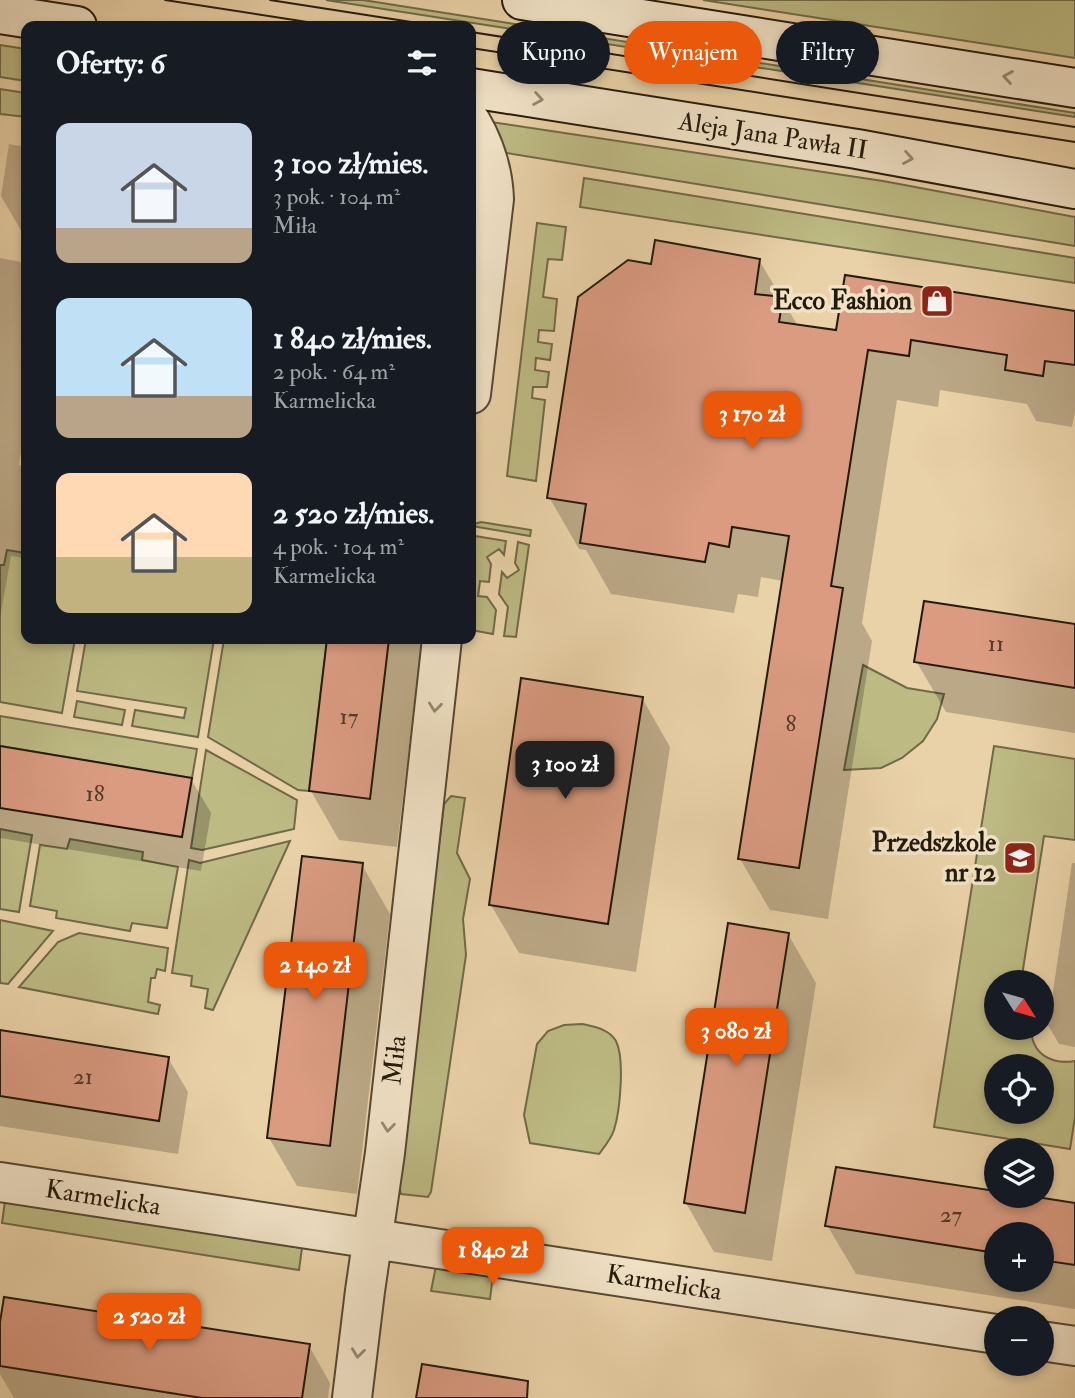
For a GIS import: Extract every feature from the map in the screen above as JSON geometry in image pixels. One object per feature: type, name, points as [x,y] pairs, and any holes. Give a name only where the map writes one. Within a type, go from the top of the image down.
[{"type":"street","points":[[523,0],[585,5],[1075,88]]},
{"type":"street","points":[[0,14],[45,21]]},
{"type":"street","name":"Aleja Jana Pawła II","points":[[476,89],[857,149],[1075,189]]},
{"type":"street","points":[[476,132],[494,183],[476,350]]},
{"type":"street","name":"Miła","points":[[352,1398],[385,1153],[441,644]]},
{"type":"street","name":"Karmelicka","points":[[0,1182],[984,1332]]},
{"type":"street","points":[[1054,1343],[1075,1346]]},
{"type":"shaded area","points":[[326,0],[363,0],[497,21],[497,27],[476,23],[476,21],[460,21]]},
{"type":"shaded area","points":[[703,0],[1075,0],[1075,58],[879,27],[879,21],[838,21]]},
{"type":"shaded area","points":[[610,39],[624,41],[624,47],[610,44]]},
{"type":"shaded area","points":[[0,45],[21,48],[21,80],[0,77]]},
{"type":"shaded area","points":[[762,63],[776,66],[776,70],[762,68]]},
{"type":"shaded area","points":[[879,82],[1075,113],[1075,117],[864,84]]},
{"type":"shaded area","points":[[0,89],[21,92],[21,116],[0,114]]},
{"type":"shaded area","points":[[491,122],[883,181],[1075,217],[1075,246],[501,152]]},
{"type":"shaded area","points":[[584,178],[1075,258],[1075,283],[580,207]]},
{"type":"shaded area","points":[[537,223],[566,227],[562,260],[548,259],[543,297],[557,299],[554,331],[539,330],[538,342],[552,344],[550,360],[536,358],[535,370],[549,372],[547,387],[533,387],[532,398],[545,400],[536,481],[507,476]]},
{"type":"shaded area","points":[[476,523],[531,530],[530,536],[476,527]]},
{"type":"shaded area","points":[[476,536],[506,541],[504,555],[499,549],[487,557],[491,564],[489,582],[480,581],[478,596],[487,597],[496,610],[493,634],[476,631]]},
{"type":"shaded area","points":[[518,542],[529,545],[516,637],[504,636],[508,607],[499,594],[502,572],[507,578],[519,570],[515,563]]},
{"type":"shaded area","points":[[7,550],[21,552],[21,644],[74,644],[62,713],[0,702],[0,565],[4,565]]},
{"type":"shaded area","points":[[85,644],[213,644],[198,737],[132,726],[135,710],[184,718],[186,708],[77,691]]},
{"type":"shaded area","points":[[223,644],[326,644],[309,791],[298,790],[208,737]]},
{"type":"shaded area","points":[[863,665],[907,688],[944,694],[937,719],[923,741],[902,758],[881,768],[844,770]]},
{"type":"shaded area","points":[[77,701],[125,710],[122,725],[74,717]]},
{"type":"shaded area","points":[[0,716],[197,749],[192,778],[0,746]]},
{"type":"shaded area","points":[[994,746],[1075,759],[1075,840],[1044,836],[1023,970],[984,970],[984,1040],[1033,1040],[1042,1054],[984,1054],[984,1124],[1054,1124],[1054,1060],[1075,1061],[1075,1117],[1070,1149],[1054,1146],[1054,1138],[1002,1138],[934,1127]]},
{"type":"shaded area","points":[[206,750],[297,800],[294,829],[202,850],[191,848]]},
{"type":"shaded area","points":[[451,796],[465,798],[457,853],[470,879],[463,919],[466,955],[431,1192],[428,1197],[401,1194],[398,1182],[444,804]]},
{"type":"shaded area","points":[[0,829],[32,835],[19,912],[0,909]]},
{"type":"shaded area","points":[[70,839],[143,852],[142,860],[178,867],[167,928],[132,923],[130,931],[56,918],[57,911],[30,906],[40,845],[67,849]]},
{"type":"shaded area","points":[[290,841],[213,1010],[205,1008],[208,989],[191,986],[192,976],[172,973],[189,860],[200,863]]},
{"type":"shaded area","points":[[0,920],[53,931],[8,984],[0,983]]},
{"type":"shaded area","points":[[79,933],[168,948],[165,971],[157,969],[155,978],[151,978],[148,1002],[160,1005],[158,1014],[19,987],[58,942]]},
{"type":"shaded area","points":[[582,1024],[610,1034],[619,1049],[621,1085],[616,1121],[611,1136],[599,1154],[530,1143],[524,1115],[537,1044],[548,1031],[564,1025]]},
{"type":"shaded area","points":[[5,1201],[302,1248],[299,1270],[2,1223]]},
{"type":"shaded area","points":[[436,1266],[493,1275],[490,1299],[431,1291]]},
{"type":"building","points":[[655,240],[760,259],[755,294],[783,297],[779,322],[836,330],[845,275],[1075,311],[1075,365],[1045,361],[1043,376],[1005,370],[1007,355],[911,340],[909,356],[868,350],[831,586],[843,588],[799,868],[738,859],[789,536],[732,527],[729,547],[709,543],[705,562],[580,543],[586,504],[547,498],[578,297],[628,260],[651,264]]},
{"type":"building","points":[[924,601],[1075,624],[1075,688],[914,662]]},
{"type":"building","points":[[326,644],[388,644],[370,799],[309,791]]},
{"type":"building","points":[[521,678],[643,697],[608,924],[489,905]]},
{"type":"building","points":[[0,746],[192,778],[182,837],[0,808]]},
{"type":"building","points":[[302,856],[363,863],[330,1146],[267,1138]]},
{"type":"building","points":[[728,923],[789,933],[745,1213],[684,1203]]},
{"type":"building","points":[[0,1030],[169,1057],[159,1121],[0,1096]]},
{"type":"building","points":[[836,1167],[984,1189],[984,1208],[1054,1208],[1054,1200],[1075,1203],[1075,1265],[1054,1262],[1054,1222],[984,1222],[984,1251],[825,1226]]},
{"type":"building","points":[[4,1297],[310,1344],[302,1398],[202,1398],[0,1366],[0,1322]]},
{"type":"building","points":[[422,1364],[528,1381],[527,1398],[416,1398]]},
{"type":"tram line","points":[[165,0],[301,21]]},
{"type":"tram line","points":[[270,0],[405,21]]},
{"type":"tram line","points":[[476,33],[1075,127]]},
{"type":"tram line","points":[[476,49],[1075,142]]},
{"type":"place","name":"Ecco Fashion","points":[[937,301]]},
{"type":"place","name":"Przedszkole nr 12","points":[[1020,858]]}]
